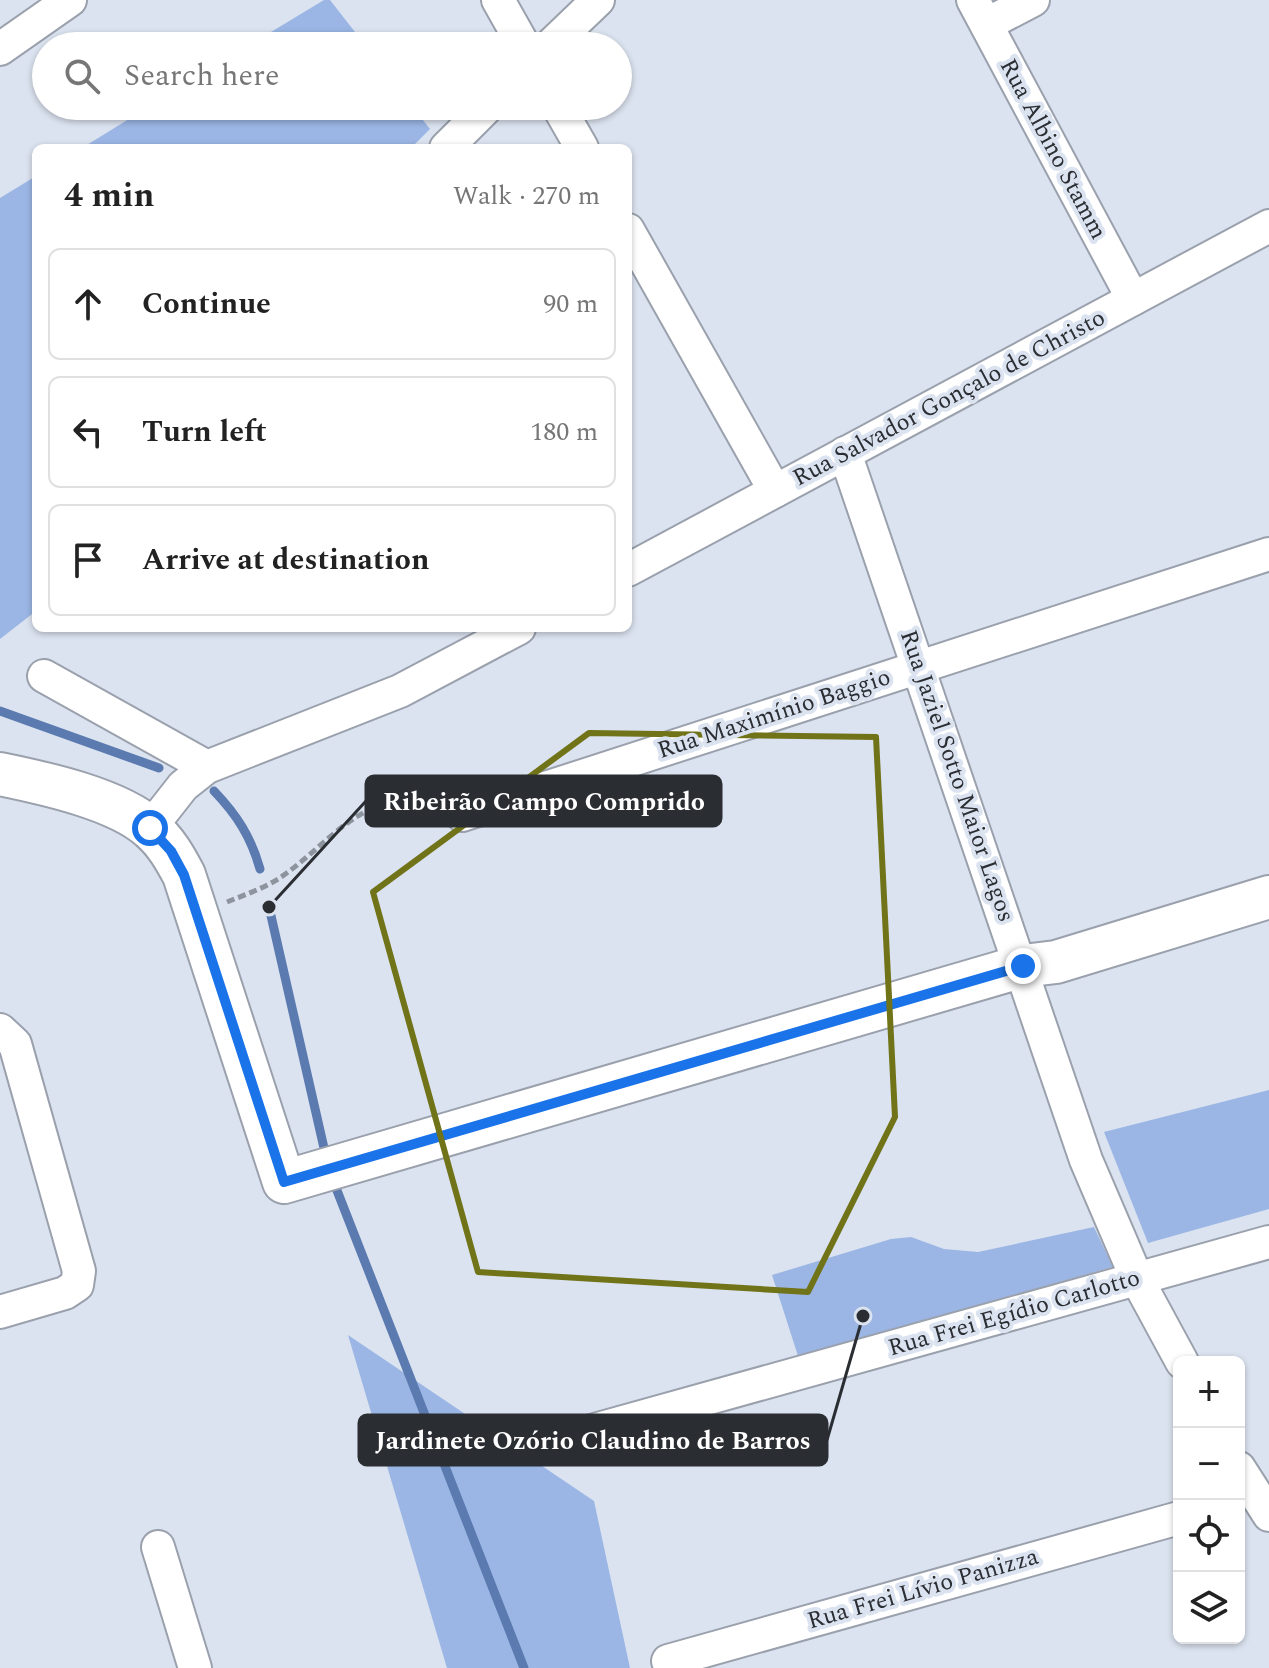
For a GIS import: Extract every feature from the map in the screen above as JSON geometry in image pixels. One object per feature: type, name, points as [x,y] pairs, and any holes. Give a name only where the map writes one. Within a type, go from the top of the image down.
[{"type":"street","points":[[0,49],[70,0]]},
{"type":"street","points":[[498,0],[516,32]]},
{"type":"street","points":[[565,32],[598,0]]},
{"type":"street","points":[[980,12],[1033,0]]},
{"type":"street","name":"Rua Albino Stamm","points":[[980,12],[1133,299]]},
{"type":"street","points":[[450,144],[474,120]]},
{"type":"street","points":[[566,120],[580,144]]},
{"type":"street","name":"Rua Salvador Gonçalo de Christo","points":[[632,568],[1269,226]]},
{"type":"street","points":[[632,237],[775,491]]},
{"type":"street","name":"Rua Jaziel Sotto Maior Lagos","points":[[845,453],[1023,966],[1086,1160],[1137,1279],[1179,1356]]},
{"type":"street","name":"Rua Maximínio Baggio","points":[[462,815],[1269,554]]},
{"type":"street","points":[[150,828],[183,786],[207,767],[400,691],[511,632]]},
{"type":"street","points":[[44,676],[207,767]]},
{"type":"street","points":[[0,774],[96,801],[150,828],[177,863],[284,1182],[1023,966],[1056,962],[1269,897]]},
{"type":"street","points":[[0,1030],[15,1044],[79,1271],[77,1285],[65,1293],[0,1312]]},
{"type":"street","name":"Rua Frei Egídio Carlotto","points":[[573,1436],[1269,1242]]},
{"type":"street","points":[[1245,1478],[1258,1501]]},
{"type":"street","name":"Rua Frei Lívio Panizza","points":[[668,1661],[1173,1520]]},
{"type":"street","points":[[158,1547],[195,1668]]},
{"type":"path","points":[[196,914],[280,878],[325,838],[375,808],[414,802],[462,815]]},
{"type":"highlighted area","points":[[589,733],[876,737],[895,1117],[808,1292],[478,1272],[373,892]]},
{"type":"shaded area","points":[[324,0],[330,0],[355,32],[271,32]]},
{"type":"shaded area","points":[[127,120],[423,120],[430,129],[415,144],[88,144]]},
{"type":"shaded area","points":[[32,178],[32,614],[0,639],[0,198]]},
{"type":"shaded area","points":[[1269,1090],[1269,1209],[1148,1243],[1104,1132]]},
{"type":"shaded area","points":[[1094,1227],[1113,1267],[798,1356],[772,1275],[891,1239],[911,1237],[944,1249],[978,1252]]},
{"type":"shaded area","points":[[348,1335],[594,1501],[630,1668],[447,1668]]},
{"type":"waterway","points":[[0,711],[159,768]]},
{"type":"waterway","points":[[214,791],[242,827],[260,869]]},
{"type":"waterway","points":[[269,907],[324,1148]]},
{"type":"waterway","points":[[336,1188],[524,1668]]},
{"type":"place","name":"Ribeirão Campo Comprido","points":[[269,907]]},
{"type":"place","name":"Jardinete Ozório Claudino de Barros","points":[[863,1316]]},
{"type":"route","points":[[150,828],[171,851],[184,875],[284,1182],[1023,966]]}]
